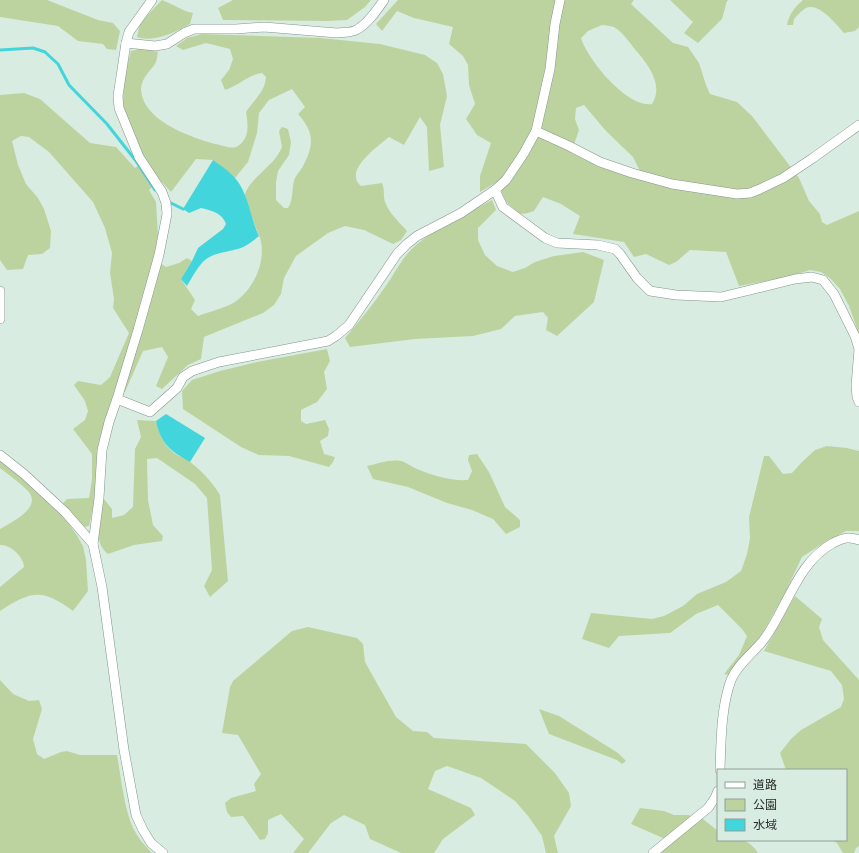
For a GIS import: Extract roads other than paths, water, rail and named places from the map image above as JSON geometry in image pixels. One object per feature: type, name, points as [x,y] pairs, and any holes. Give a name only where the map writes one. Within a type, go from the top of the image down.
[{"type":"street","points":[[152,0],[130,32],[126,42],[118,96],[119,108],[139,157],[162,192],[166,203],[167,214],[157,262],[138,330],[117,399],[108,422],[102,450],[99,498],[93,544],[102,587],[124,750],[136,815],[151,843],[163,853]]},
{"type":"street","points":[[126,42],[155,46],[167,44],[184,33],[194,29],[236,29],[264,26],[337,33],[349,32],[355,31],[362,26],[384,0]]},
{"type":"street","points":[[117,399],[150,412],[177,388],[183,377],[192,371],[219,362],[328,341],[349,325],[397,254],[407,244],[417,236],[461,213],[495,190],[506,180],[524,153],[536,131],[550,69],[555,24],[560,0]]},
{"type":"street","points":[[536,131],[570,146],[600,162],[632,173],[672,184],[737,194],[755,191],[783,178],[859,125]]},
{"type":"street","points":[[495,190],[503,207],[545,238],[557,243],[598,245],[615,250],[620,254],[637,278],[650,291],[676,295],[721,297],[795,279],[812,277],[823,280],[834,294],[855,336],[859,349],[856,386],[856,397],[859,402]]},
{"type":"street","points":[[0,292],[0,319]]},
{"type":"street","points":[[0,455],[24,474],[65,512],[93,544]]},
{"type":"street","points":[[720,769],[724,712],[732,679],[738,669],[764,639],[806,566],[816,555],[826,547],[843,538],[853,538],[859,540]]},
{"type":"street","points":[[653,853],[708,808],[717,793]]},
{"type":"water","points":[[213,160],[230,173],[240,184],[259,236],[241,248],[209,257],[197,269],[187,286],[181,279],[198,248],[223,229],[226,224],[222,217],[213,211],[201,208],[189,213],[183,209]]},
{"type":"water","points":[[166,414],[205,438],[190,462],[167,446],[161,436],[156,421]]},
{"type":"waterway","points":[[0,50],[33,48],[45,52],[58,64],[69,85],[107,124],[136,161],[155,190]]},
{"type":"waterway","points":[[171,203],[183,209]]}]
